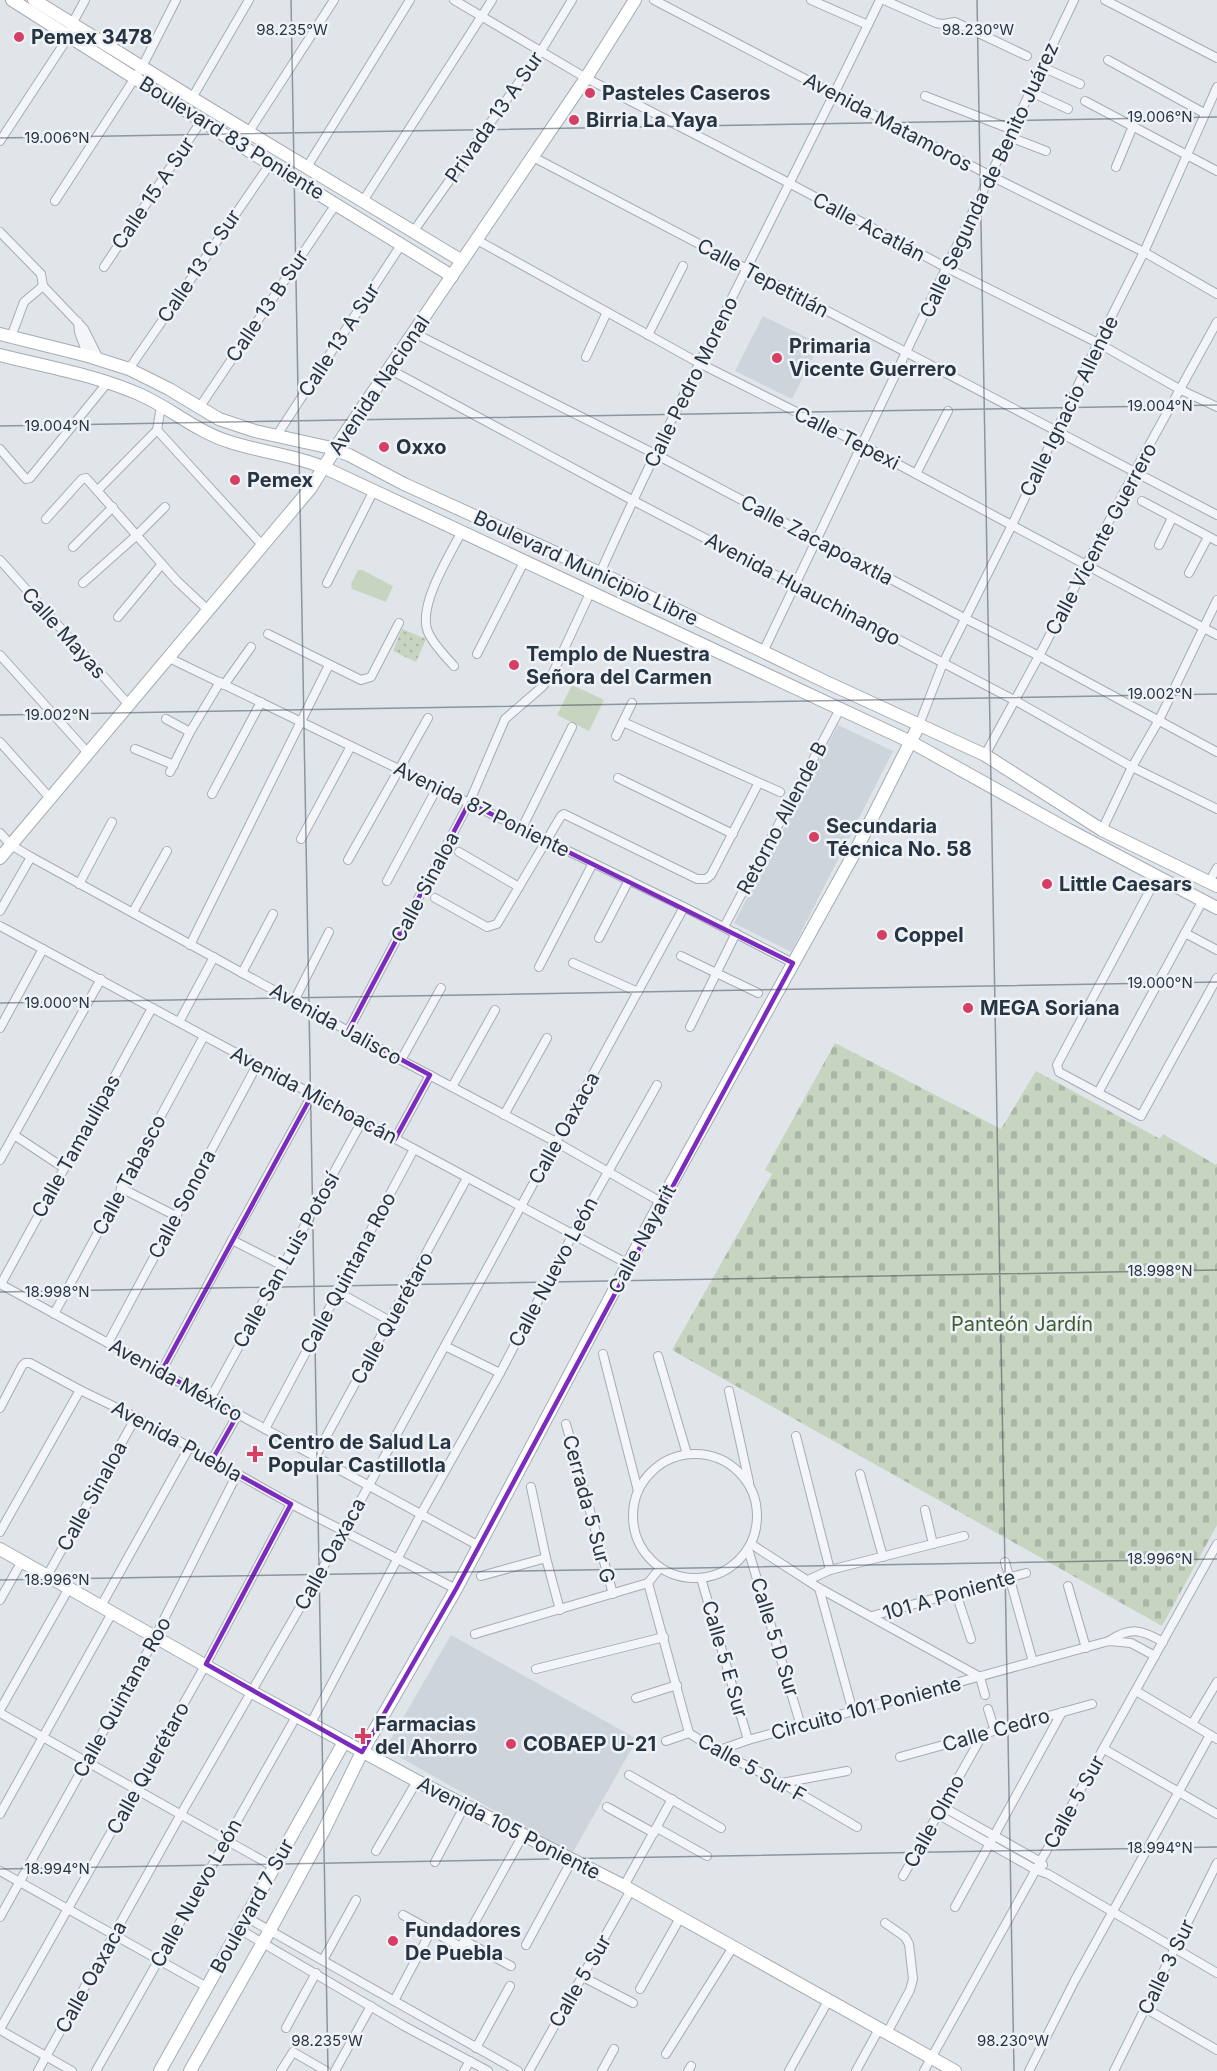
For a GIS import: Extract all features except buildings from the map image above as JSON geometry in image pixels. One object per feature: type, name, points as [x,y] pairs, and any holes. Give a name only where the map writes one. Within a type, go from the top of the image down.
[{"type":"street","name":"Boulevard 83 Poniente","points":[[12,0],[142,67],[462,261]]},
{"type":"street","name":"Boulevard 83 Poniente","points":[[34,0],[135,78],[452,276]]},
{"type":"street","points":[[0,141],[71,30],[85,0]]},
{"type":"street","points":[[55,201],[142,67],[176,0]]},
{"type":"street","points":[[192,98],[249,0]]},
{"type":"street","points":[[241,144],[334,0]]},
{"type":"street","points":[[307,167],[410,0]]},
{"type":"street","name":"Calle Acatlán","points":[[454,0],[586,78],[1217,407]]},
{"type":"street","points":[[363,201],[492,0]]},
{"type":"street","name":"Privada 13 A Sur","points":[[413,232],[541,51],[572,0]]},
{"type":"street","name":"Avenida Nacional","points":[[0,858],[310,489],[586,78],[635,0]]},
{"type":"street","name":"Avenida Matamoros","points":[[654,0],[991,176],[1144,252],[1217,294]]},
{"type":"street","points":[[882,0],[936,23],[955,22],[1027,56]]},
{"type":"street","name":"Calle Pedro Moreno","points":[[600,573],[632,500],[699,363],[882,0]]},
{"type":"street","name":"Calle Segunda de Benito Juárez","points":[[763,652],[1074,0]]},
{"type":"street","points":[[1105,0],[1217,58]]},
{"type":"street","points":[[814,1],[868,25]]},
{"type":"street","points":[[1108,60],[1204,113]]},
{"type":"street","points":[[1042,67],[1080,84]]},
{"type":"street","name":"Calle Ignacio Allende","points":[[919,725],[943,663],[1144,252],[1217,87]]},
{"type":"street","points":[[1031,92],[1068,109]]},
{"type":"street","points":[[925,96],[1011,133],[1046,151]]},
{"type":"street","points":[[1085,101],[1217,171]]},
{"type":"street","name":"Calle 15 A Sur","points":[[104,267],[202,120]]},
{"type":"street","points":[[1116,167],[1133,126]]},
{"type":"street","name":"Calle Tepetitlán","points":[[533,157],[1217,515]]},
{"type":"street","name":"Calle 13 C Sur","points":[[129,369],[270,164]]},
{"type":"street","name":"Calle 13 B Sur","points":[[199,408],[336,204]]},
{"type":"street","points":[[0,232],[40,274],[43,286],[84,329],[93,358]]},
{"type":"street","name":"Calle Tepexi","points":[[477,240],[699,363],[862,445],[1217,635]]},
{"type":"street","name":"Calle 13 A Sur","points":[[277,435],[401,245]]},
{"type":"street","points":[[648,335],[683,266]]},
{"type":"street","points":[[5,335],[24,302],[43,286]]},
{"type":"street","points":[[586,357],[607,312]]},
{"type":"street","name":"Calle Vicente Guerrero","points":[[985,755],[1016,701],[1135,471],[1217,322]]},
{"type":"street","name":"Calle Zacapoaxtla","points":[[414,333],[656,454],[1217,752]]},
{"type":"street","name":"Boulevard Municipio Libre","points":[[5,335],[129,369],[169,389],[199,408],[238,426],[335,449],[404,484],[600,573],[985,755],[1102,830],[1213,884]]},
{"type":"street","name":"Boulevard Municipio Libre","points":[[0,355],[108,382],[143,395],[204,432],[230,442],[304,459],[374,490],[911,742],[1217,908]]},
{"type":"street","name":"Avenida Huauchinango","points":[[389,369],[632,500],[1016,701],[1132,767],[1217,809]]},
{"type":"street","points":[[0,449],[26,478],[30,478],[108,382]]},
{"type":"street","points":[[98,490],[157,430],[161,406]]},
{"type":"street","points":[[916,474],[948,411]]},
{"type":"street","points":[[157,430],[263,546]]},
{"type":"street","points":[[46,519],[82,479],[86,478],[177,581],[209,611]]},
{"type":"street","points":[[327,583],[374,490]]},
{"type":"street","points":[[1142,501],[1217,541]]},
{"type":"street","points":[[73,547],[113,507]]},
{"type":"street","points":[[83,583],[165,507]]},
{"type":"street","points":[[1159,545],[1172,518]]},
{"type":"street","points":[[454,666],[428,635],[425,619],[431,594],[462,531]]},
{"type":"street","points":[[1190,573],[1208,537]]},
{"type":"street","name":"Calle Mayas","points":[[0,560],[129,705]]},
{"type":"street","points":[[477,654],[525,560]]},
{"type":"street","points":[[118,617],[162,564]]},
{"type":"street","name":"Calle Sinaloa","points":[[348,1031],[469,803],[505,719],[542,687],[552,675],[591,591]]},
{"type":"street","points":[[1102,830],[1217,600]]},
{"type":"street","points":[[268,634],[361,680],[371,677],[399,624]]},
{"type":"street","points":[[135,749],[172,769],[190,732],[222,683],[251,647]]},
{"type":"street","points":[[0,655],[88,753]]},
{"type":"street","name":"Avenida 87 Poniente","points":[[169,658],[684,906],[793,963]]},
{"type":"street","points":[[190,945],[329,665]]},
{"type":"street","points":[[212,794],[261,702]]},
{"type":"street","points":[[616,736],[632,703]]},
{"type":"street","name":"Retorno Allende B","points":[[724,927],[840,709]]},
{"type":"street","points":[[348,860],[428,718]]},
{"type":"street","points":[[166,719],[190,732]]},
{"type":"street","points":[[623,722],[780,792]]},
{"type":"street","name":"Calle Nayarit","points":[[363,1752],[456,1589],[661,1202],[856,850],[919,725]]},
{"type":"street","points":[[522,828],[572,728]]},
{"type":"street","points":[[0,742],[51,798]]},
{"type":"street","points":[[301,839],[351,746]]},
{"type":"street","points":[[618,778],[733,834]]},
{"type":"street","points":[[435,898],[487,927],[497,924],[564,814],[698,879],[706,879],[711,875],[758,783]]},
{"type":"street","points":[[387,881],[437,788]]},
{"type":"street","points":[[79,884],[112,822]]},
{"type":"street","name":"Avenida Jalisco","points":[[0,833],[11,845],[79,884],[556,1142],[661,1202]]},
{"type":"street","points":[[133,912],[167,851]]},
{"type":"street","points":[[459,852],[519,887]]},
{"type":"street","points":[[0,911],[31,857]]},
{"type":"street","points":[[539,967],[592,862]]},
{"type":"street","points":[[1213,884],[1217,868]]},
{"type":"street","points":[[1157,877],[1057,1065],[1057,1069],[1141,1116],[1217,978]]},
{"type":"street","points":[[599,938],[629,880]]},
{"type":"street","points":[[1098,1093],[1203,900]]},
{"type":"street","name":"Calle Oaxaca","points":[[38,2071],[181,1814],[369,1486],[684,906]]},
{"type":"street","points":[[242,973],[273,914]]},
{"type":"street","name":"Avenida Michoacán","points":[[0,926],[628,1264]]},
{"type":"street","points":[[294,1001],[329,932]]},
{"type":"street","points":[[690,1027],[736,933]]},
{"type":"street","points":[[1185,933],[1217,950]]},
{"type":"street","points":[[0,1028],[43,949]]},
{"type":"street","points":[[681,956],[758,993]]},
{"type":"street","points":[[178,1022],[214,957]]},
{"type":"street","points":[[573,963],[638,992]]},
{"type":"street","points":[[0,1160],[101,979]]},
{"type":"street","points":[[401,1060],[441,988]]},
{"type":"street","name":"Calle Tamaulipas","points":[[0,1284],[152,1008]]},
{"type":"street","points":[[452,1087],[495,1010]]},
{"type":"street","name":"Calle Tabasco","points":[[54,1314],[204,1036]]},
{"type":"street","points":[[504,1115],[547,1038]]},
{"type":"street","name":"Calle Sonora","points":[[108,1343],[257,1065]]},
{"type":"street","points":[[395,1139],[430,1075]]},
{"type":"street","name":"Calle Nuevo León","points":[[311,1723],[573,1234],[657,1084]]},
{"type":"street","points":[[161,1372],[312,1095]]},
{"type":"street","name":"Calle San Luis Potosí","points":[[210,1399],[362,1121]]},
{"type":"street","points":[[14,1135],[64,1168]]},
{"type":"street","name":"Calle Quintana Roo","points":[[265,1429],[414,1149]]},
{"type":"street","name":"Calle Querétaro","points":[[315,1457],[467,1178]]},
{"type":"street","points":[[121,1188],[176,1216]]},
{"type":"street","points":[[232,1240],[283,1266]]},
{"type":"street","name":"Avenida México","points":[[0,1284],[479,1546]]},
{"type":"street","points":[[338,1292],[390,1321]]},
{"type":"street","points":[[445,1346],[500,1373]]},
{"type":"street","points":[[603,1354],[638,1491]]},
{"type":"street","points":[[658,1356],[687,1455]]},
{"type":"street","name":"Avenida Puebla","points":[[0,1408],[22,1366],[30,1363],[190,1446],[212,1461],[291,1504],[456,1589]]},
{"type":"street","points":[[0,1532],[80,1390]]},
{"type":"street","points":[[729,1391],[758,1516],[750,1546],[741,1558],[723,1572],[701,1578],[680,1577],[660,1568],[639,1544],[632,1513],[638,1491],[649,1474],[666,1461],[687,1455],[717,1458],[731,1465],[751,1488]]},
{"type":"street","points":[[212,1461],[238,1414]]},
{"type":"street","name":"Calle Sinaloa","points":[[47,1576],[136,1417]]},
{"type":"street","name":"Cerrada 5 Sur G","points":[[566,1424],[613,1594]]},
{"type":"street","points":[[796,1436],[830,1570]]},
{"type":"street","points":[[0,1814],[44,1736],[190,1446]]},
{"type":"street","name":"Calle Quintana Roo","points":[[0,1917],[156,1637],[237,1474]]},
{"type":"street","points":[[860,1474],[883,1557]]},
{"type":"street","points":[[531,1487],[560,1610]]},
{"type":"street","name":"Calle Querétaro","points":[[0,2030],[206,1664],[291,1504]]},
{"type":"street","points":[[925,1510],[933,1544]]},
{"type":"street","points":[[808,1580],[830,1570],[964,1536]]},
{"type":"street","name":"Calle 5 Sur","points":[[932,2059],[1217,1545]]},
{"type":"street","name":"Circuito 101 Poniente","points":[[750,1546],[819,1588],[980,1677]]},
{"type":"street","name":"Calle 5 D Sur","points":[[750,1546],[801,1726]]},
{"type":"street","name":"Avenida 105 Poniente","points":[[0,1549],[252,1692],[417,1781],[628,1888],[955,2071]]},
{"type":"street","points":[[481,1576],[546,1558]]},
{"type":"street","points":[[0,1600],[22,1561]]},
{"type":"street","points":[[1005,1562],[1033,1662]]},
{"type":"street","points":[[475,1634],[648,1583],[660,1568]]},
{"type":"street","name":"101 A Poniente","points":[[872,1616],[1026,1573]]},
{"type":"street","name":"Calle 5 E Sur","points":[[701,1578],[748,1740]]},
{"type":"street","name":"Calle 5 Sur F","points":[[648,1583],[689,1733],[717,1751],[782,1783],[857,1827]]},
{"type":"street","points":[[1068,1586],[1086,1648]]},
{"type":"street","points":[[69,1588],[0,1712],[274,1867]]},
{"type":"street","points":[[819,1588],[853,1712]]},
{"type":"street","points":[[956,1593],[970,1639]]},
{"type":"street","name":"Circuito 101 Poniente","points":[[717,1751],[748,1740],[1086,1648],[1136,1630],[1144,1631],[1163,1642]]},
{"type":"street","points":[[536,1669],[664,1638]]},
{"type":"street","name":"Circuito 101 Poniente","points":[[1109,1641],[1131,1643],[1155,1656]]},
{"type":"street","points":[[980,1677],[985,1695]]},
{"type":"street","points":[[1192,1724],[1217,1682]]},
{"type":"street","points":[[636,1698],[677,1685]]},
{"type":"street","points":[[1029,2071],[1075,1980],[1178,1792],[1213,1737],[1136,1691]]},
{"type":"street","name":"Calle Cedro","points":[[900,1757],[1092,1704]]},
{"type":"street","points":[[988,1709],[995,1731]]},
{"type":"street","points":[[955,1906],[1062,1712]]},
{"type":"street","name":"Calle Nuevo León","points":[[96,2071],[297,1715]]},
{"type":"street","points":[[666,1741],[689,1733]]},
{"type":"street","name":"Calle Olmo","points":[[903,1876],[984,1734]]},
{"type":"street","name":"Boulevard 7 Sur","points":[[160,2071],[344,1742]]},
{"type":"street","points":[[1104,1749],[1217,1814]]},
{"type":"street","name":"Boulevard 7 Sur","points":[[190,2071],[263,1943],[363,1752]]},
{"type":"street","points":[[782,1783],[847,1771]]},
{"type":"street","points":[[629,1775],[721,1828]]},
{"type":"street","points":[[376,1851],[417,1781]]},
{"type":"street","name":"Calle 5 Sur","points":[[529,2071],[583,1977],[672,1799]]},
{"type":"street","points":[[435,1862],[465,1805]]},
{"type":"street","points":[[607,1807],[707,1856]]},
{"type":"street","points":[[941,1811],[992,1840],[1036,1870],[1048,1874],[1217,1973]]},
{"type":"street","points":[[463,1944],[522,1835]]},
{"type":"street","points":[[992,1840],[1041,1862],[1048,1874]]},
{"type":"street","points":[[526,1945],[572,1860]]},
{"type":"street","name":"Calle 3 Sur","points":[[1114,2071],[1217,1863]]},
{"type":"street","points":[[0,1871],[207,1987]]},
{"type":"street","points":[[323,1960],[356,1900]]},
{"type":"street","points":[[403,1915],[431,1931],[512,1966]]},
{"type":"street","points":[[246,1917],[518,2071]]},
{"type":"street","points":[[640,1989],[681,1918]]},
{"type":"street","points":[[856,2071],[910,1990],[913,1979],[909,1944],[905,1937],[885,1923]]},
{"type":"street","points":[[239,1929],[488,2071]]},
{"type":"street","points":[[394,2001],[431,1931]]},
{"type":"street","points":[[666,2054],[733,1947]]},
{"type":"street","points":[[286,2028],[316,1973]]},
{"type":"street","points":[[342,1988],[349,1975]]},
{"type":"street","points":[[583,1977],[633,2004]]},
{"type":"street","points":[[476,2048],[510,1986]]},
{"type":"street","points":[[789,2071],[828,2001]]},
{"type":"street","points":[[335,2071],[371,2006]]},
{"type":"street","points":[[1145,2008],[1217,2050]]},
{"type":"street","points":[[0,2030],[72,2071]]},
{"type":"street","points":[[442,2046],[450,2033]]},
{"type":"street","points":[[602,2071],[614,2049]]},
{"type":"street","points":[[281,2071],[293,2052],[326,2071]]},
{"type":"street","points":[[924,2071],[932,2059]]},
{"type":"street","points":[[464,2071],[470,2061]]},
{"type":"highlighted area","points":[[469,803],[793,963],[456,1589],[362,1752],[206,1664],[291,1504],[212,1460],[238,1414],[161,1372],[312,1095],[395,1139],[430,1075],[348,1031]]},
{"type":"shaded area","name":"Primaria Vicente Guerrero","points":[[763,316],[820,344],[792,399],[735,371]]},
{"type":"shaded area","name":"Secundaria Técnica No. 58","points":[[838,725],[893,751],[791,952],[734,923]]},
{"type":"shaded area","name":"COBAEP U-21","points":[[451,1635],[637,1739],[572,1854],[385,1749]]},
{"type":"green space","points":[[358,570],[393,586],[386,602],[352,589],[351,584]]},
{"type":"green space","points":[[402,629],[426,639],[416,662],[393,651]]},
{"type":"green space","points":[[572,685],[604,700],[589,731],[557,715]]},
{"type":"green space","name":"Panteón Jardín","points":[[835,1043],[1001,1129],[1036,1071],[1160,1139],[1163,1134],[1216,1165],[1217,1163],[1217,1525],[1162,1626],[672,1350],[772,1174],[765,1170]]},
{"type":"place","name":"Pemex 3478","points":[[19,37]]},
{"type":"place","name":"Pasteles Caseros","points":[[590,93]]},
{"type":"place","name":"Birria La Yaya","points":[[574,120]]},
{"type":"place","name":"Primaria Vicente Guerrero","points":[[777,358]]},
{"type":"place","name":"Oxxo","points":[[384,447]]},
{"type":"place","name":"Pemex","points":[[235,480]]},
{"type":"place","name":"Templo de Nuestra Señora del Carmen","points":[[514,665]]},
{"type":"place","name":"Secundaria Técnica No. 58","points":[[814,837]]},
{"type":"place","name":"Little Caesars","points":[[1047,884]]},
{"type":"place","name":"Coppel","points":[[882,935]]},
{"type":"place","name":"MEGA Soriana","points":[[968,1008]]},
{"type":"place","name":"Centro de Salud La Popular Castillotla","points":[[255,1454]]},
{"type":"place","name":"Farmacias del Ahorro","points":[[363,1736]]},
{"type":"place","name":"COBAEP U-21","points":[[511,1744]]},
{"type":"place","name":"Fundadores De Puebla","points":[[393,1941]]}]
